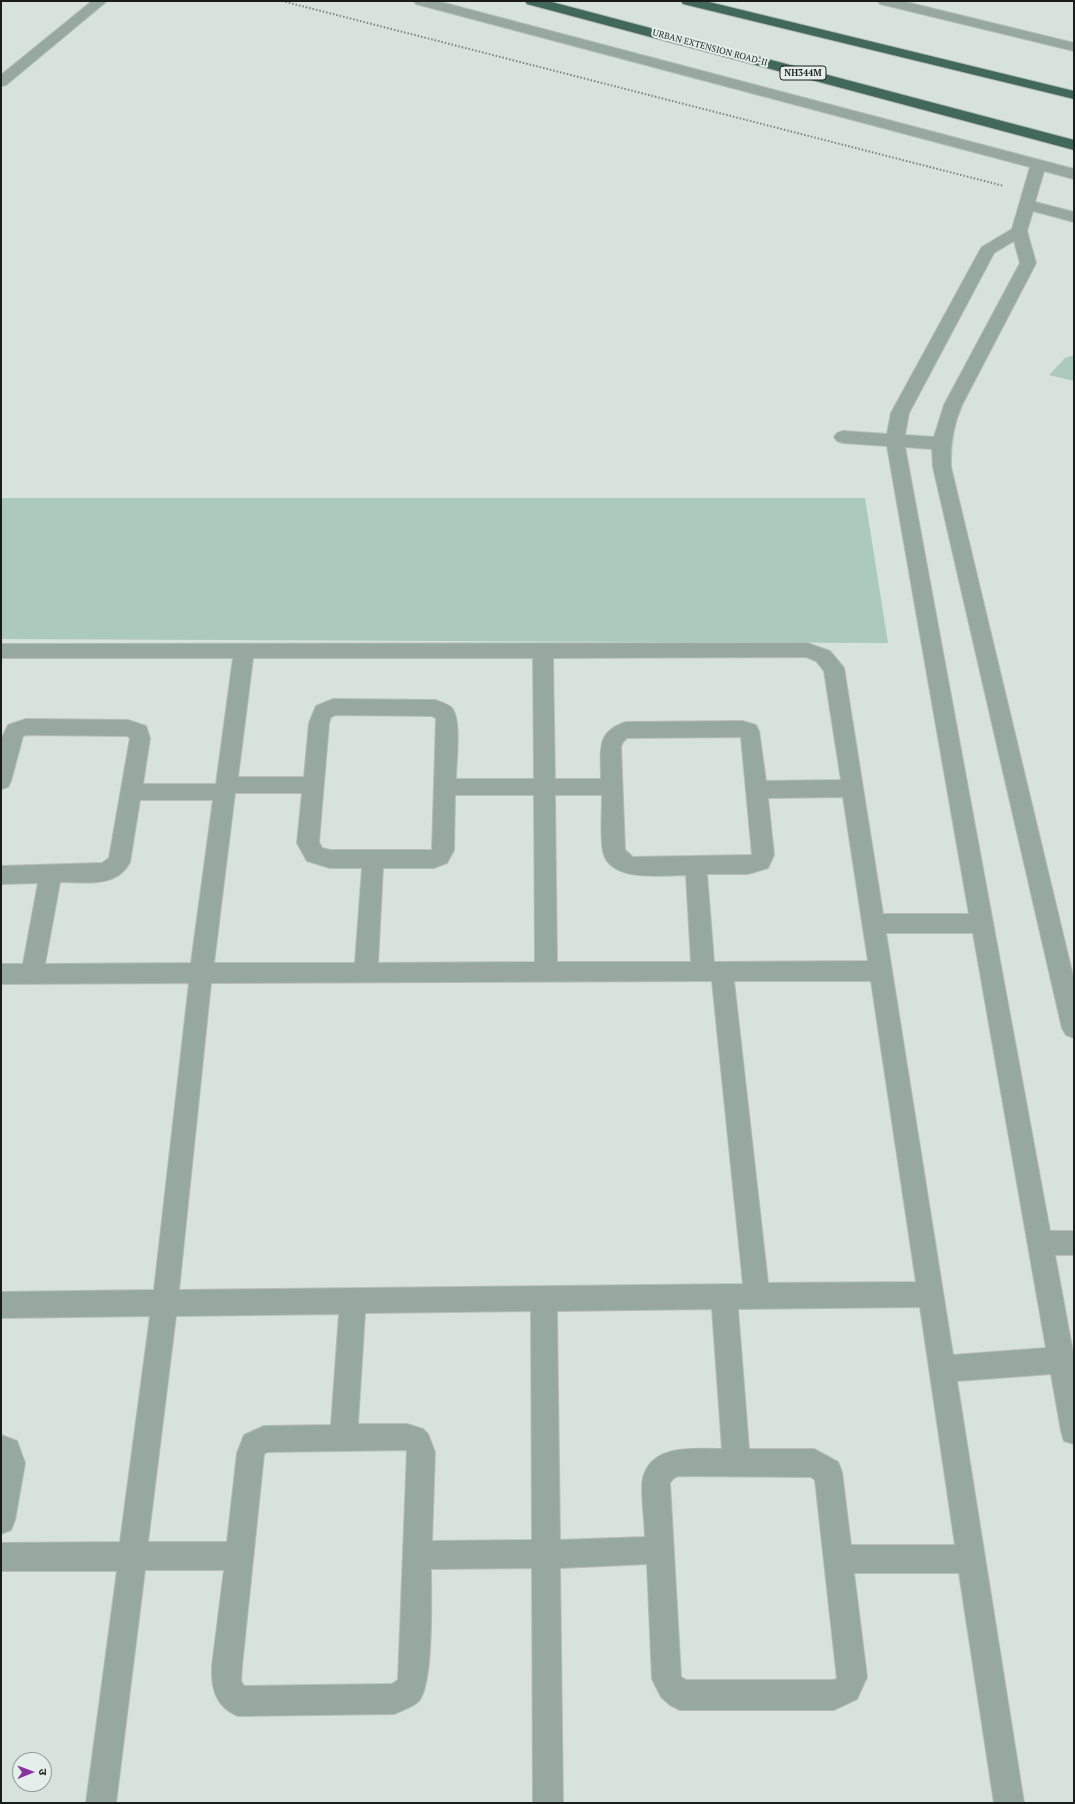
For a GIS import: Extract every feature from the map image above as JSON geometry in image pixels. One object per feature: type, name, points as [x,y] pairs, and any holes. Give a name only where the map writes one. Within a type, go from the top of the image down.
[{"type":"highway","name":"URBAN EXTENSION ROAD-II","points":[[532,1],[1074,145]]},
{"type":"highway","points":[[688,1],[1074,95]]},
{"type":"street","points":[[1,82],[100,1]]},
{"type":"street","points":[[421,1],[1074,174]]},
{"type":"street","points":[[885,1],[1074,47]]},
{"type":"street","points":[[1038,165],[1018,230],[1028,263],[953,405],[945,425],[940,444],[942,467],[1074,1028]]},
{"type":"street","points":[[1028,199],[1074,217]]},
{"type":"street","points":[[1018,230],[988,250],[900,412],[895,440],[1074,1431]]},
{"type":"street","points":[[843,437],[940,444]]},
{"type":"street","points":[[101,1803],[165,1303],[201,973],[244,650]]},
{"type":"street","points":[[543,650],[546,972]]},
{"type":"street","points":[[1,651],[807,650],[824,656],[834,668],[1009,1803]]},
{"type":"street","points":[[333,707],[435,708],[444,713],[448,720],[442,850],[439,857],[434,859],[330,859],[315,854],[308,843],[313,784],[319,723],[323,712],[333,707]]},
{"type":"street","points":[[1,781],[15,731],[26,727],[128,728],[139,732],[140,738],[119,862],[114,868],[106,872],[1,875]]},
{"type":"street","points":[[742,729],[749,731],[752,737],[763,855],[760,862],[748,865],[696,866],[632,866],[623,864],[614,852],[612,787],[611,747],[614,738],[619,732],[626,730],[742,729]]},
{"type":"street","points":[[131,792],[313,784]]},
{"type":"street","points":[[445,787],[612,787]]},
{"type":"street","points":[[756,790],[853,788]]},
{"type":"street","points":[[366,973],[373,859]]},
{"type":"street","points":[[696,866],[713,971],[757,1296]]},
{"type":"street","points":[[32,974],[51,874]]},
{"type":"street","points":[[873,924],[982,924]]},
{"type":"street","points":[[1,974],[881,971]]},
{"type":"street","points":[[1040,1243],[1074,1244]]},
{"type":"street","points":[[1,1305],[930,1294]]},
{"type":"street","points":[[724,1296],[737,1462]]},
{"type":"street","points":[[544,1299],[548,1803]]},
{"type":"street","points":[[344,1438],[353,1301]]},
{"type":"street","points":[[942,1369],[1061,1360]]},
{"type":"street","points":[[407,1437],[414,1438],[419,1442],[421,1452],[414,1672],[412,1687],[405,1694],[394,1699],[238,1701],[231,1696],[226,1682],[226,1666],[251,1453],[254,1445],[264,1439],[344,1438],[407,1437]]},
{"type":"street","points":[[1,1448],[7,1451],[11,1463],[1,1520]]},
{"type":"street","points":[[678,1462],[814,1463],[823,1468],[828,1472],[829,1477],[852,1677],[847,1689],[834,1695],[680,1695],[671,1687],[667,1679],[660,1550],[656,1480],[664,1468],[678,1462]]},
{"type":"street","points":[[418,1554],[546,1554],[660,1550]]},
{"type":"street","points":[[1,1557],[239,1556]]},
{"type":"street","points":[[838,1559],[972,1559]]},
{"type":"path","points":[[282,1],[1028,199]]},
{"type":"green space","points":[[1074,355],[1074,381],[1049,375],[1065,358]]},
{"type":"green space","points":[[1,498],[865,498],[888,643],[1,639]]}]
